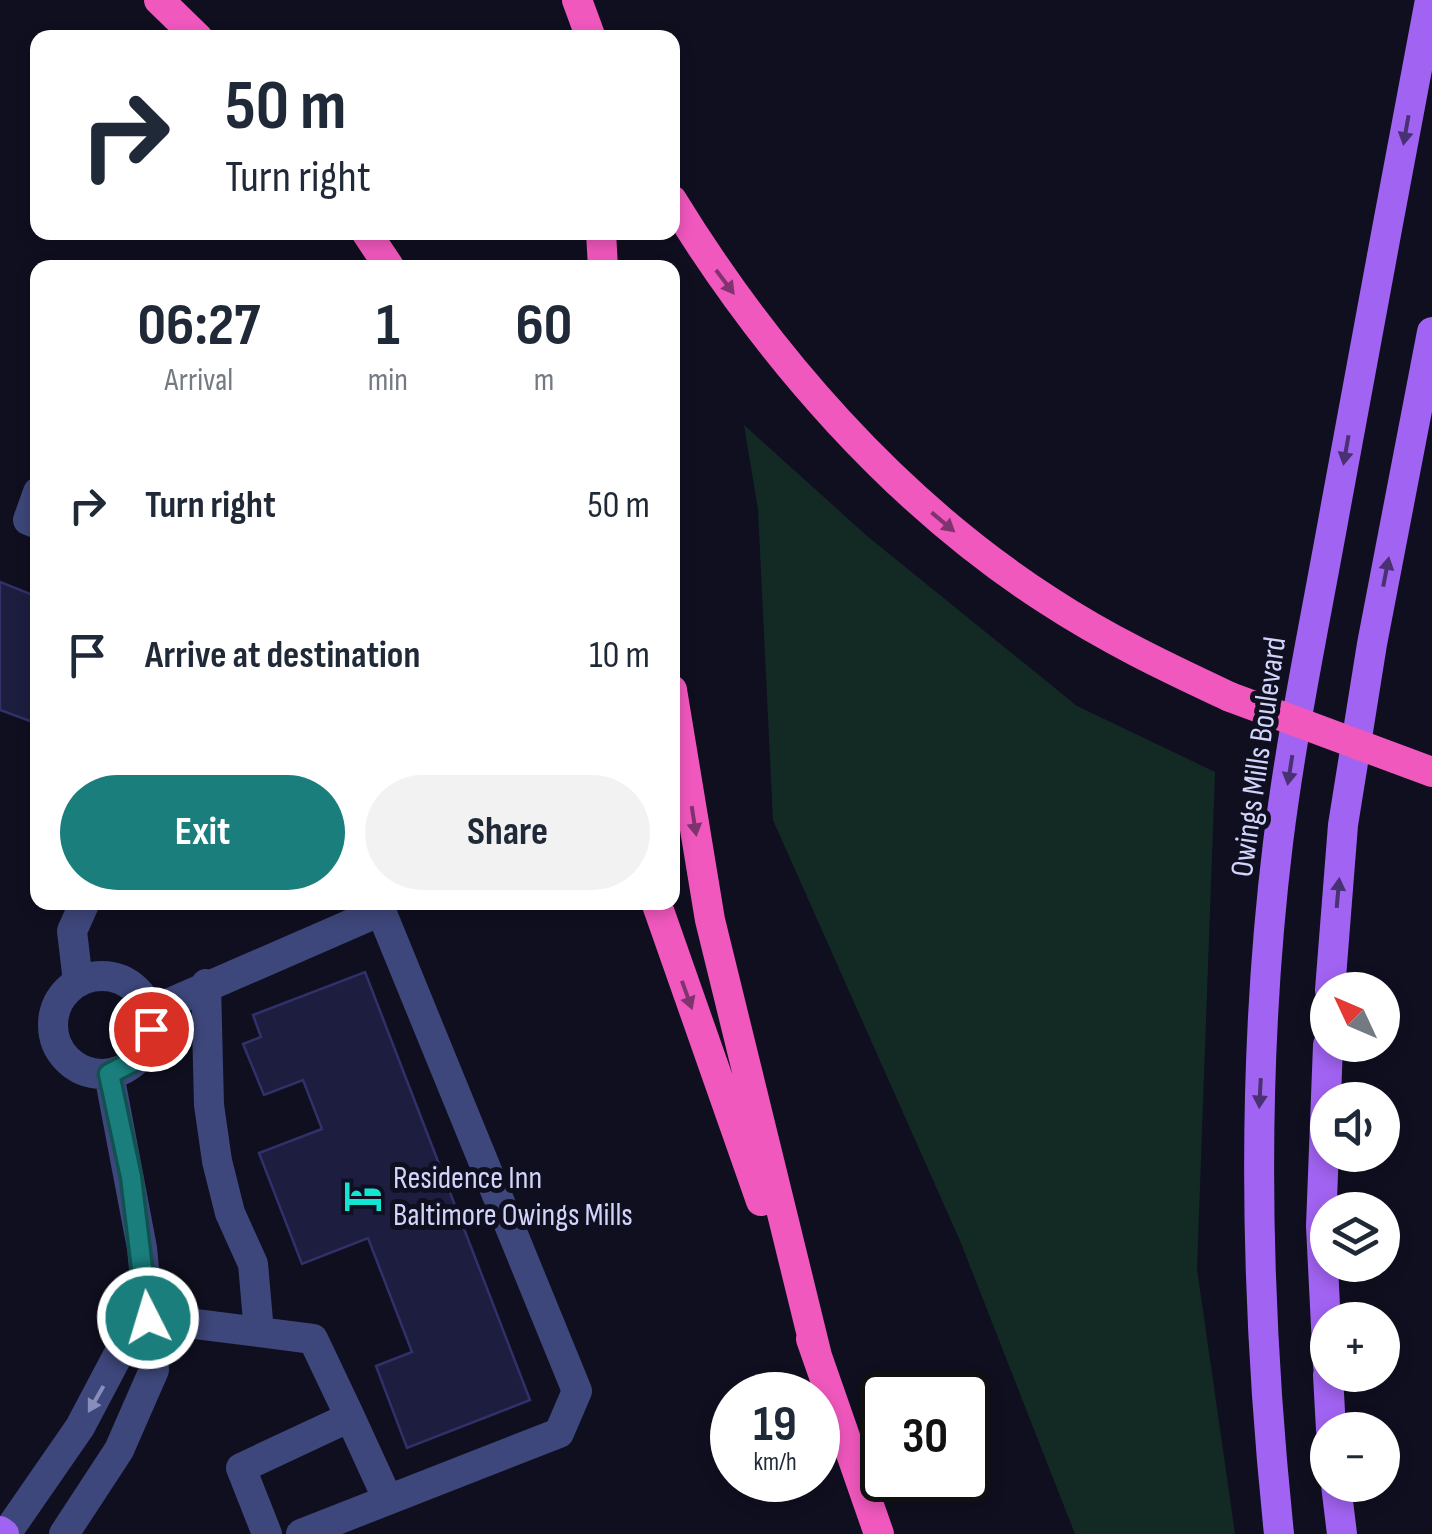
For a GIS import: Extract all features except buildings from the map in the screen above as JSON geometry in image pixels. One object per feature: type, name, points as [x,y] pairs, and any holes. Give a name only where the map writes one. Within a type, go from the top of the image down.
[{"type":"highway","points":[[159,0],[190,30]]},
{"type":"highway","points":[[577,0],[590,30]]},
{"type":"highway","points":[[595,30],[597,0]]},
{"type":"highway","points":[[680,213],[711,264],[760,330],[826,406],[937,516],[990,560],[1096,631],[1230,698],[1432,772]]},
{"type":"highway","points":[[680,738],[710,920],[817,1356]]},
{"type":"highway","points":[[659,910],[879,1534]]},
{"type":"main road","name":"Owings Mills Boulevard","points":[[1279,1534],[1266,1409],[1258,1254],[1260,1095],[1278,843],[1302,688],[1430,0]]},
{"type":"main road","points":[[1332,972],[1346,807],[1432,332]]},
{"type":"main road","points":[[1325,1302],[1321,1226],[1327,1062]]},
{"type":"main road","points":[[1338,1502],[1342,1534]]},
{"type":"street","points":[[78,982],[72,931],[81,910]]},
{"type":"street","points":[[149,1012],[381,910],[577,1391],[559,1433],[300,1534]]},
{"type":"street","points":[[108,976],[121,980],[144,999],[151,1029],[138,1059],[109,1074],[79,1070],[58,1048],[53,1034],[58,1003],[78,982],[108,976]]},
{"type":"street","points":[[206,984],[210,1105],[218,1161],[230,1213],[253,1264],[260,1332]]},
{"type":"street","points":[[64,1534],[136,1416],[154,1370],[131,1177],[109,1074]]},
{"type":"street","points":[[148,1318],[313,1339],[388,1500]]},
{"type":"street","points":[[4,1533],[80,1427],[118,1355],[148,1318]]},
{"type":"street","points":[[267,1534],[241,1468],[350,1418]]},
{"type":"green space","points":[[744,425],[867,536],[1077,706],[1215,772],[1197,1269],[1235,1534],[1075,1534],[961,1243],[773,820],[758,509]]},
{"type":"place","name":"Residence Inn Baltimore Owings Mills","points":[[363,1196]]},
{"type":"route","points":[[148,1318],[131,1177],[109,1074],[138,1059],[151,1029]]}]
